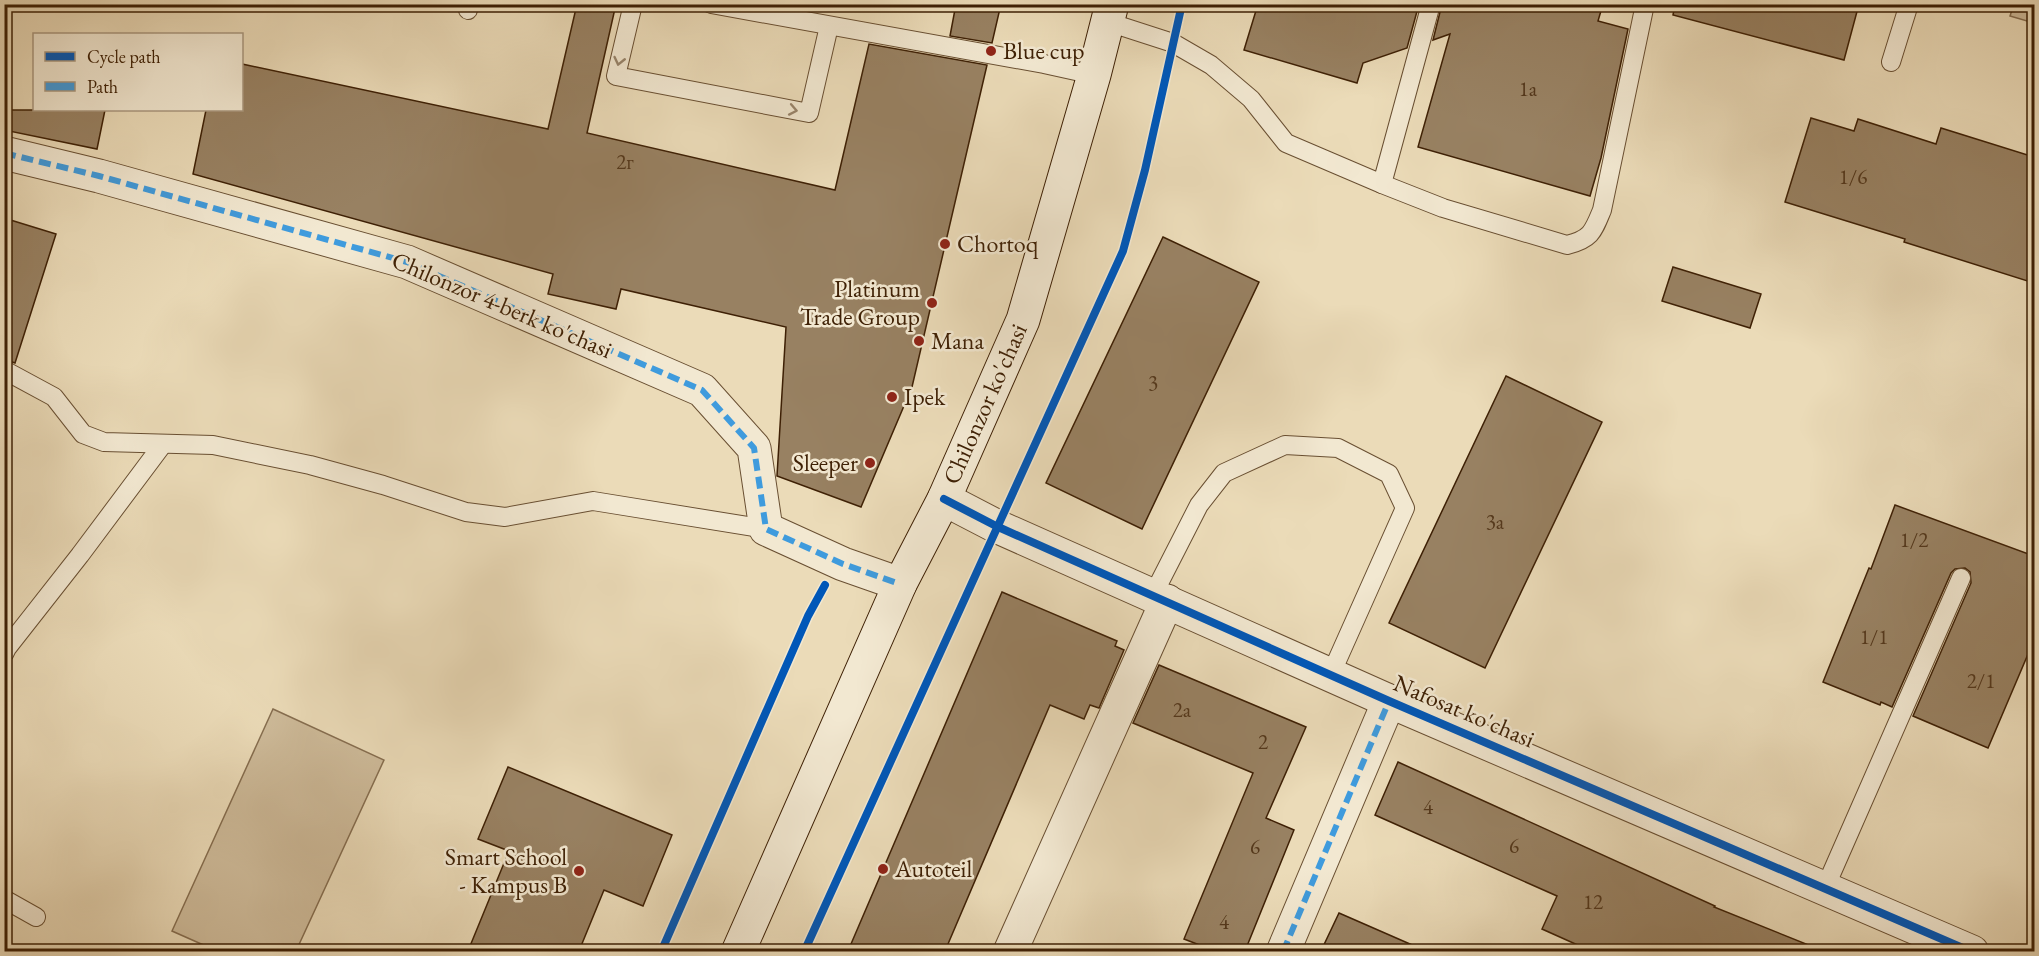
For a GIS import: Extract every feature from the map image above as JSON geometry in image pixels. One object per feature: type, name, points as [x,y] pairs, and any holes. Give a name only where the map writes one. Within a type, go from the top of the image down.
[{"type":"street","name":"Chilonzor ko'chasi","points":[[738,951],[900,584],[944,499],[1023,320],[1110,13]]},
{"type":"street","name":"Chilonzor 4-berk ko'chasi","points":[[4,153],[99,176],[408,262],[702,390],[754,448],[766,529]]},
{"type":"street","name":"Nafosat ko'chasi","points":[[944,499],[996,526],[1389,701],[1972,951]]},
{"type":"street","points":[[766,529],[843,564],[900,584]]},
{"type":"street","points":[[1010,951],[1160,598]]},
{"type":"street","points":[[1283,951],[1389,701]]},
{"type":"lane","points":[[633,4],[616,76],[809,113],[829,26]]},
{"type":"lane","points":[[711,4],[1094,75]]},
{"type":"lane","points":[[1382,184],[1431,4]]},
{"type":"lane","points":[[1110,13],[1173,43],[1211,65],[1251,99],[1286,143],[1443,208],[1567,245],[1582,241],[1594,228],[1602,210],[1645,4]]},
{"type":"lane","points":[[1891,62],[1909,4]]},
{"type":"lane","points":[[4,370],[54,397],[83,434],[104,442],[213,445],[310,465],[476,513],[505,517],[593,501],[766,529]]},
{"type":"lane","points":[[4,654],[163,444]]},
{"type":"lane","points":[[1160,598],[1199,505],[1224,473],[1285,445],[1338,448],[1389,474],[1406,508],[1331,674]]},
{"type":"lane","points":[[1825,888],[1961,578]]},
{"type":"lane","points":[[4,899],[36,917]]},
{"type":"shaded area","points":[[2014,4],[2034,5],[2034,23],[2010,16]]},
{"type":"shaded area","points":[[273,709],[384,760],[296,951],[217,951],[172,931]]},
{"type":"building","points":[[577,4],[616,4],[587,133],[835,190],[869,44],[987,65],[912,387],[861,507],[777,476],[786,327],[621,289],[616,309],[548,294],[553,274],[193,174],[206,111],[243,111],[243,64],[548,129]]},
{"type":"building","points":[[956,4],[1001,4],[992,43],[950,36]]},
{"type":"building","points":[[1258,4],[1419,4],[1407,48],[1363,63],[1357,83],[1244,50]]},
{"type":"building","points":[[1442,4],[1603,4],[1598,21],[1628,29],[1601,158],[1590,196],[1418,147],[1450,34],[1433,40]]},
{"type":"building","points":[[1675,4],[1859,4],[1844,60],[1673,15]]},
{"type":"building","points":[[4,110],[105,111],[97,149],[4,130]]},
{"type":"building","points":[[1811,118],[1854,131],[1858,119],[1936,144],[1941,128],[2034,157],[2034,283],[1904,242],[1905,239],[1785,202]]},
{"type":"building","points":[[4,218],[56,234],[15,363],[4,359]]},
{"type":"building","points":[[1163,237],[1259,282],[1142,529],[1046,483]]},
{"type":"building","points":[[1673,267],[1761,294],[1750,328],[1662,301]]},
{"type":"building","points":[[1506,376],[1602,422],[1485,668],[1389,623]]},
{"type":"building","points":[[1895,505],[2034,556],[2034,640],[1988,748],[1913,716],[1971,583],[1970,572],[1965,568],[1955,569],[1951,573],[1892,707],[1881,702],[1880,705],[1823,682],[1869,568],[1871,569]]},
{"type":"building","points":[[1002,592],[1117,641],[1115,646],[1124,650],[1099,708],[1090,705],[1084,719],[1050,705],[945,951],[848,951]]},
{"type":"building","points":[[1159,665],[1306,727],[1266,818],[1294,830],[1245,951],[1215,951],[1184,939],[1253,773],[1133,723]]},
{"type":"building","points":[[1398,762],[1714,907],[1821,950],[1591,951],[1542,929],[1557,896],[1375,815]]},
{"type":"building","name":"Smart School - Kampus B","points":[[508,767],[672,835],[643,906],[604,890],[579,951],[468,951],[509,851],[478,839]]},
{"type":"building","points":[[1339,913],[1426,951],[1321,951]]},
{"type":"marked path","points":[[4,153],[99,176],[407,262],[702,390],[754,448],[766,529],[843,564],[900,584]]},
{"type":"marked path","points":[[1283,952],[1389,701]]},
{"type":"cycle path","points":[[804,952],[1123,251],[1145,170],[1182,4]]},
{"type":"cycle path","points":[[944,499],[996,526],[1389,701],[1972,952]]},
{"type":"cycle path","points":[[661,952],[808,616],[825,585]]},
{"type":"place","name":"Blue cup","points":[[991,51]]},
{"type":"place","name":"Chortoq","points":[[945,244]]},
{"type":"place","name":"Platinum Trade Group","points":[[932,303]]},
{"type":"place","name":"Mana","points":[[919,341]]},
{"type":"place","name":"Ipek","points":[[892,397]]},
{"type":"place","name":"Sleeper","points":[[870,463]]},
{"type":"place","name":"Autoteil","points":[[883,869]]},
{"type":"place","name":"Smart School - Kampus B","points":[[579,871]]}]
